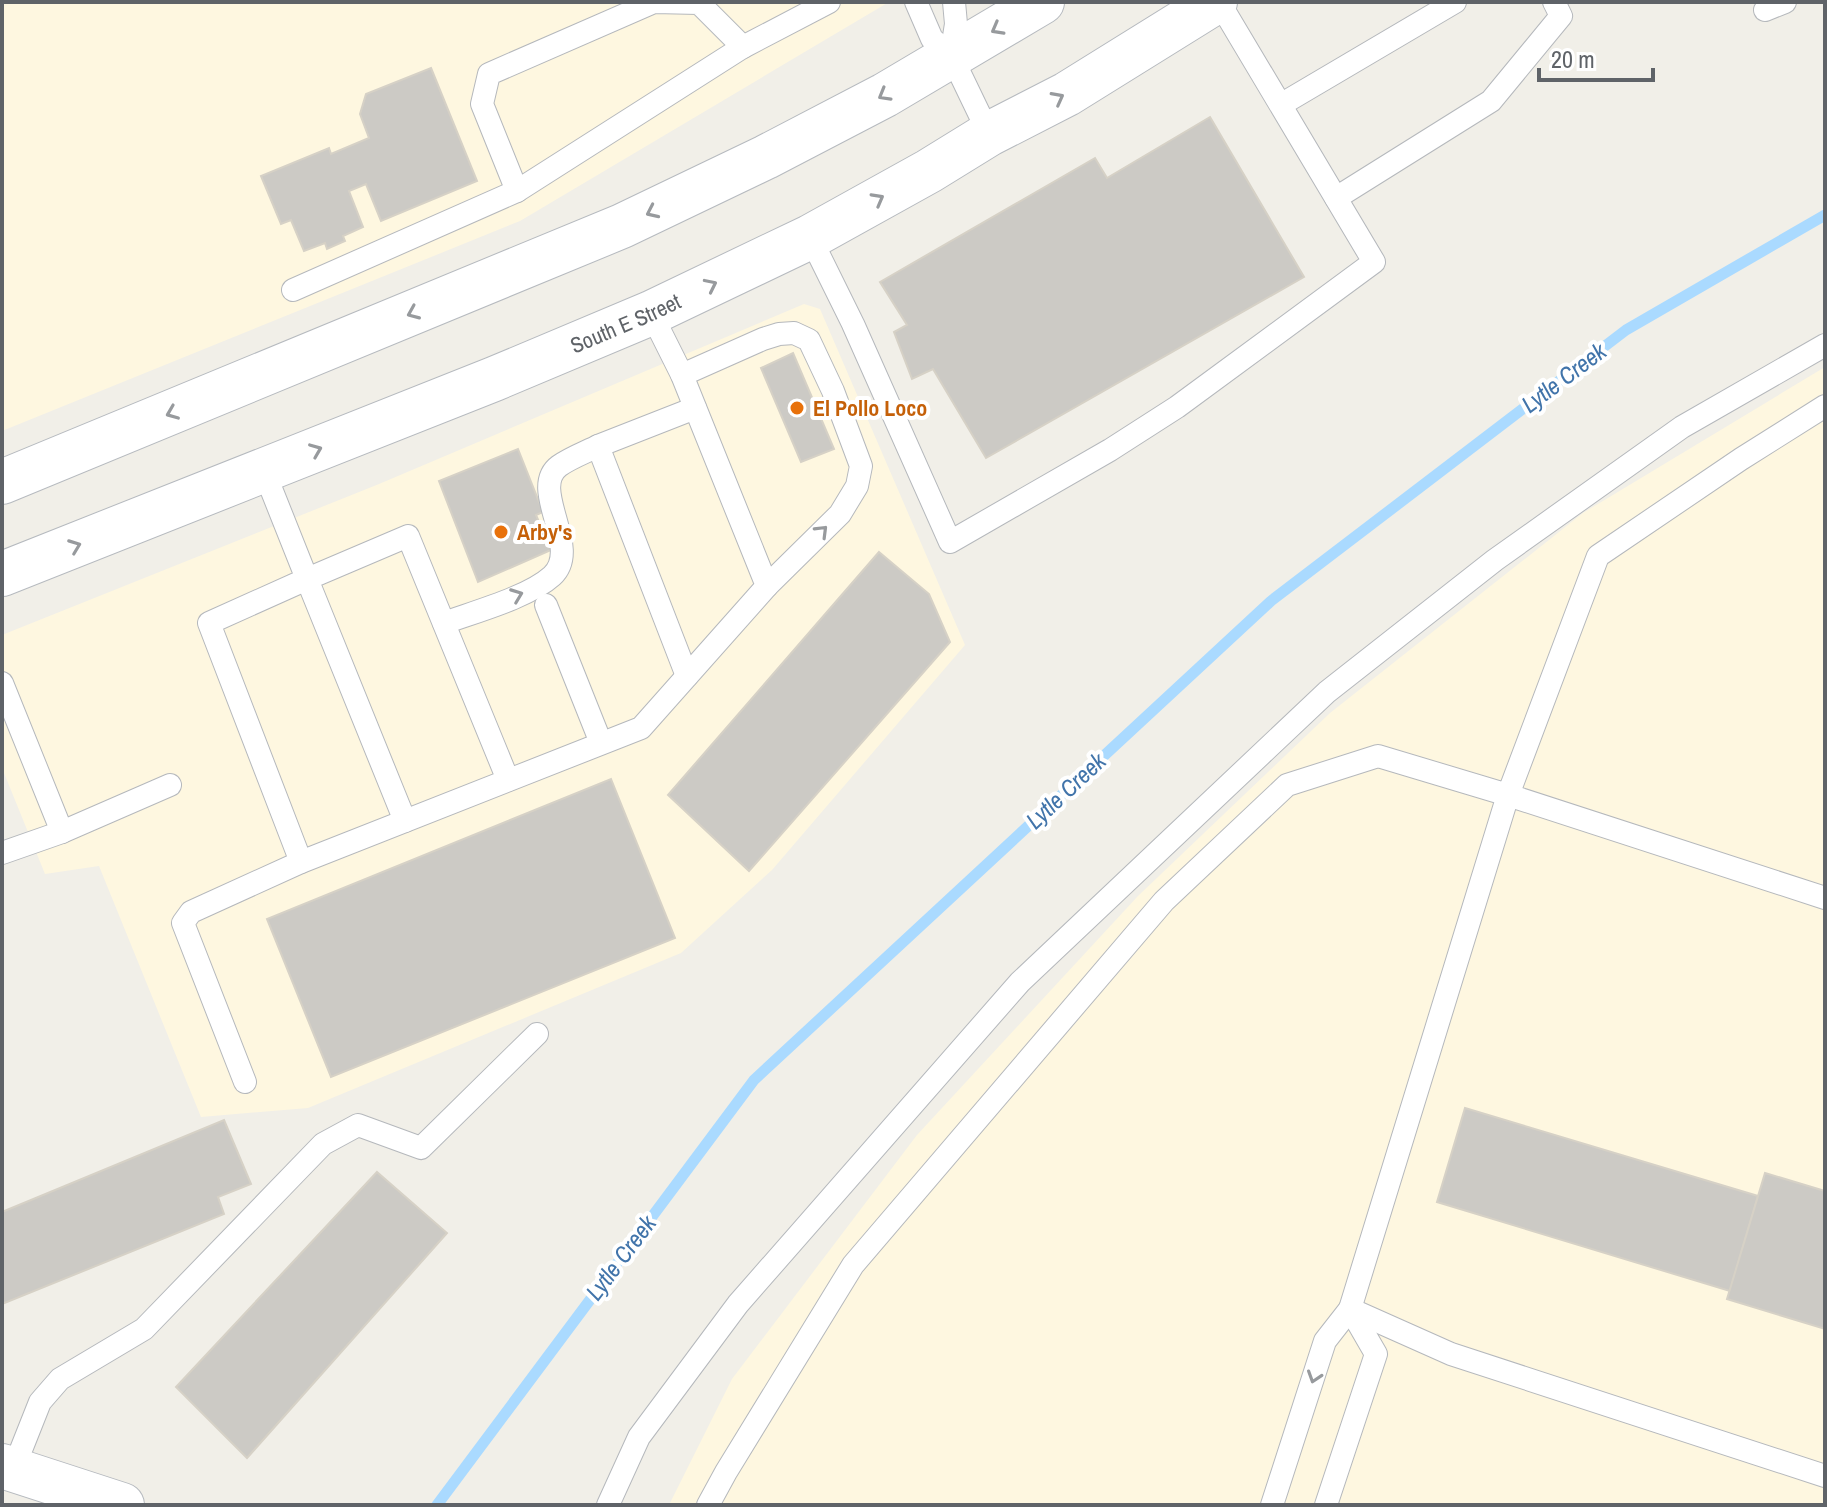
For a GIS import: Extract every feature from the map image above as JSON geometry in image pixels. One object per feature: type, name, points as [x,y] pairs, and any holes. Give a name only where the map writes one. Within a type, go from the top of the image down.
[{"type":"main road","points":[[2,482],[622,226],[766,157],[885,95],[1042,2]]},
{"type":"main road","name":"South E Street","points":[[2,574],[651,313],[810,237],[989,134],[1067,94],[1217,2]]},
{"type":"main road","points":[[7,1468],[122,1505]]},
{"type":"lane","points":[[517,191],[482,104],[489,74],[654,2],[700,3],[743,47]]},
{"type":"lane","points":[[293,290],[517,191],[743,47],[829,2]]},
{"type":"lane","points":[[916,2],[932,39],[951,55],[989,134]]},
{"type":"lane","points":[[951,55],[956,24],[954,2]]},
{"type":"lane","points":[[810,237],[853,324],[950,542],[1110,450],[1177,407],[1374,262],[1282,104],[1217,2]]},
{"type":"lane","points":[[1282,104],[1455,2]]},
{"type":"lane","points":[[1336,198],[1491,101],[1561,16],[1554,2]]},
{"type":"lane","points":[[651,313],[682,375],[767,586]]},
{"type":"lane","points":[[245,1082],[183,923],[191,912],[301,862],[641,728],[767,586],[840,514],[857,486],[861,466],[833,391],[809,340],[794,333],[779,334],[682,375]]},
{"type":"lane","points":[[608,1505],[639,1437],[738,1304],[1020,982],[1327,692],[1495,560],[1682,427],[1825,345]]},
{"type":"lane","points":[[1272,1505],[1325,1341],[1350,1309],[1508,795],[1598,556],[1825,406]]},
{"type":"lane","points":[[444,623],[536,588],[554,574],[559,565],[561,548],[549,482],[557,467],[598,446],[695,408]]},
{"type":"lane","points":[[598,446],[687,676]]},
{"type":"lane","points":[[264,471],[405,821]]},
{"type":"lane","points":[[301,862],[209,623],[408,536],[508,780]]},
{"type":"lane","points":[[546,605],[601,743]]},
{"type":"lane","points":[[2,683],[62,832]]},
{"type":"lane","points":[[708,1505],[853,1265],[1164,901],[1287,785],[1378,756],[1825,898]]},
{"type":"lane","points":[[2,853],[62,832],[170,785]]},
{"type":"lane","points":[[7,1468],[40,1402],[60,1379],[144,1329],[323,1144],[358,1125],[421,1148],[537,1034]]},
{"type":"lane","points":[[1350,1309],[1451,1354],[1825,1476]]},
{"type":"lane","points":[[1326,1505],[1376,1354],[1350,1309]]},
{"type":"shaded area","points":[[2,2],[889,2],[520,221],[2,431]]},
{"type":"shaded area","points":[[804,304],[820,309],[965,645],[772,870],[681,953],[308,1108],[201,1117],[99,866],[45,874],[2,768],[2,635],[379,484]]},
{"type":"shaded area","points":[[1825,367],[1825,1505],[669,1505],[732,1379],[917,1135],[1138,896],[1330,713],[1583,513]]},
{"type":"building","points":[[431,68],[477,181],[381,221],[366,184],[349,191],[363,227],[343,236],[345,241],[327,249],[325,243],[304,251],[291,220],[281,224],[261,176],[329,148],[331,154],[369,138],[360,114],[366,94]]},
{"type":"building","points":[[1210,117],[1304,277],[986,458],[933,369],[912,379],[894,332],[907,325],[880,282],[1095,158],[1107,178]]},
{"type":"building","name":"El Pollo Loco","points":[[793,353],[834,449],[801,462],[761,368]]},
{"type":"building","name":"Arby's","points":[[518,449],[543,512],[536,515],[551,550],[478,582],[439,481]]},
{"type":"building","points":[[879,552],[929,594],[950,642],[749,871],[668,795]]},
{"type":"building","points":[[611,779],[675,938],[331,1077],[267,919]]},
{"type":"building","points":[[1465,1108],[1758,1196],[1730,1291],[1437,1202]]},
{"type":"building","points":[[224,1120],[251,1184],[218,1197],[224,1214],[2,1304],[2,1212]]},
{"type":"building","points":[[377,1172],[447,1233],[247,1458],[176,1387]]},
{"type":"building","points":[[1765,1173],[1825,1191],[1825,1329],[1727,1299]]},
{"type":"waterway","name":"Lytle Creek","points":[[437,1505],[754,1080],[1271,601],[1626,330],[1825,215]]},
{"type":"place","name":"El Pollo Loco","points":[[797,408]]},
{"type":"place","name":"Arby's","points":[[501,532]]}]
